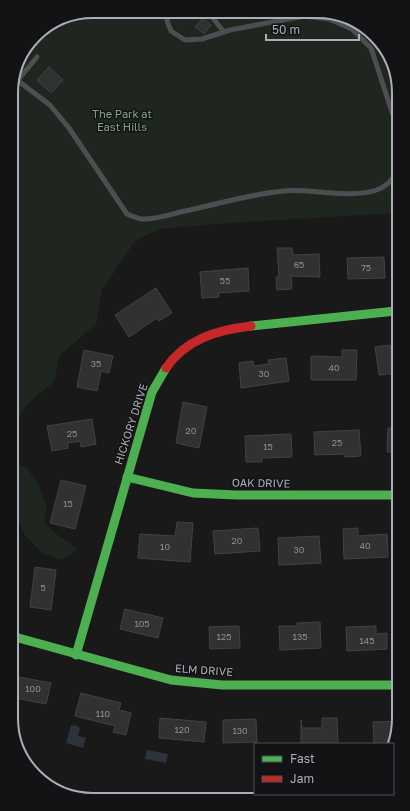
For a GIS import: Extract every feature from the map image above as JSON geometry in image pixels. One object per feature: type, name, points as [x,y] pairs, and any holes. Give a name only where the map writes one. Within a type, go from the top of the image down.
[{"type":"street","name":"HICKORY DRIVE","points":[[76,655],[152,392],[166,367],[179,351],[193,341],[212,333],[232,328],[392,311]]},
{"type":"street","name":"OAK DRIVE","points":[[127,477],[193,493],[236,495],[392,495]]},
{"type":"street","name":"ELM DRIVE","points":[[18,638],[142,674],[171,680],[196,683],[392,685]]},
{"type":"lane","points":[[168,18],[168,25],[171,31],[178,37],[192,40],[294,18]]},
{"type":"lane","points":[[213,18],[224,32]]},
{"type":"lane","points":[[320,18],[328,19],[352,29],[371,48],[392,112]]},
{"type":"lane","points":[[21,73],[37,56]]},
{"type":"lane","points":[[19,81],[50,104],[69,128],[127,214],[141,219],[182,212],[257,194],[287,190],[358,194],[374,191],[392,180]]},
{"type":"green space","name":"The Park at East Hills","points":[[88,18],[322,18],[341,22],[367,37],[379,51],[391,78],[392,213],[228,223],[160,229],[135,241],[102,290],[96,324],[59,356],[54,382],[28,403],[18,419],[18,88],[24,64],[33,47],[47,33],[55,28],[78,19]]},
{"type":"green space","points":[[18,464],[27,468],[38,484],[47,509],[44,521],[47,526],[78,550],[61,560],[42,553],[25,535],[18,521]]},
{"type":"shaded area","points":[[74,724],[80,728],[78,736],[86,738],[83,748],[66,743],[71,725],[74,726]]},
{"type":"shaded area","points":[[147,750],[168,754],[166,763],[145,759]]},
{"type":"building","points":[[203,18],[211,25],[204,34],[195,27]]},
{"type":"building","points":[[49,67],[63,80],[51,93],[37,80]]},
{"type":"building","points":[[277,248],[292,248],[293,255],[319,254],[320,277],[291,276],[292,289],[277,290],[276,277],[279,277]]},
{"type":"building","points":[[384,257],[385,278],[348,279],[347,258]]},
{"type":"building","points":[[248,268],[249,291],[218,293],[219,297],[202,298],[200,272]]},
{"type":"building","points":[[156,288],[172,313],[159,321],[157,318],[129,337],[115,315]]},
{"type":"building","points":[[390,345],[392,350],[392,374],[379,375],[375,347]]},
{"type":"building","points":[[84,350],[113,356],[109,373],[101,371],[97,391],[77,387]]},
{"type":"building","points":[[342,350],[357,350],[356,380],[311,380],[311,356],[342,357]]},
{"type":"building","points":[[286,358],[289,381],[241,388],[239,363],[253,361],[254,366],[269,364],[268,360]]},
{"type":"building","points":[[183,402],[207,407],[199,448],[176,443]]},
{"type":"building","points":[[92,419],[96,444],[81,447],[80,441],[68,443],[68,448],[52,451],[47,426]]},
{"type":"building","points":[[388,428],[392,428],[392,452],[387,452]]},
{"type":"building","points":[[359,430],[361,456],[345,457],[344,454],[315,455],[314,432]]},
{"type":"building","points":[[291,434],[292,457],[262,458],[262,462],[246,462],[245,436]]},
{"type":"building","points":[[61,480],[86,486],[75,529],[50,523]]},
{"type":"building","points":[[177,522],[193,523],[190,562],[138,558],[140,534],[175,536]]},
{"type":"building","points":[[258,528],[260,551],[215,554],[213,531]]},
{"type":"building","points":[[358,528],[358,536],[387,534],[388,557],[344,559],[343,529]]},
{"type":"building","points":[[319,536],[321,563],[279,565],[278,538]]},
{"type":"building","points":[[35,567],[56,570],[51,610],[30,607]]},
{"type":"building","points":[[125,609],[163,618],[158,638],[120,629]]},
{"type":"building","points":[[320,622],[321,648],[280,650],[279,626],[297,626],[297,623]]},
{"type":"building","points":[[239,626],[240,648],[210,649],[209,627]]},
{"type":"building","points":[[376,626],[376,634],[387,633],[387,649],[347,651],[346,627]]},
{"type":"building","points":[[19,677],[51,683],[46,704],[18,699]]},
{"type":"building","points":[[81,693],[121,703],[119,710],[131,713],[126,735],[113,732],[115,726],[75,716]]},
{"type":"building","points":[[160,718],[206,722],[204,742],[159,738]]},
{"type":"building","points":[[322,718],[337,718],[338,743],[301,743],[301,720],[302,728],[322,728]]},
{"type":"building","points":[[256,719],[257,742],[223,743],[223,720]]},
{"type":"building","points":[[392,721],[391,733],[387,743],[374,743],[373,722]]},
{"type":"traffic: fast","points":[[251,326],[392,311]]},
{"type":"traffic: fast","points":[[76,655],[152,392],[166,368]]},
{"type":"traffic: fast","points":[[127,477],[193,493],[236,495],[392,495]]},
{"type":"traffic: fast","points":[[18,638],[171,680],[222,685],[392,685]]},
{"type":"traffic: jam","points":[[166,368],[183,350],[203,338],[214,333],[251,326]]}]
